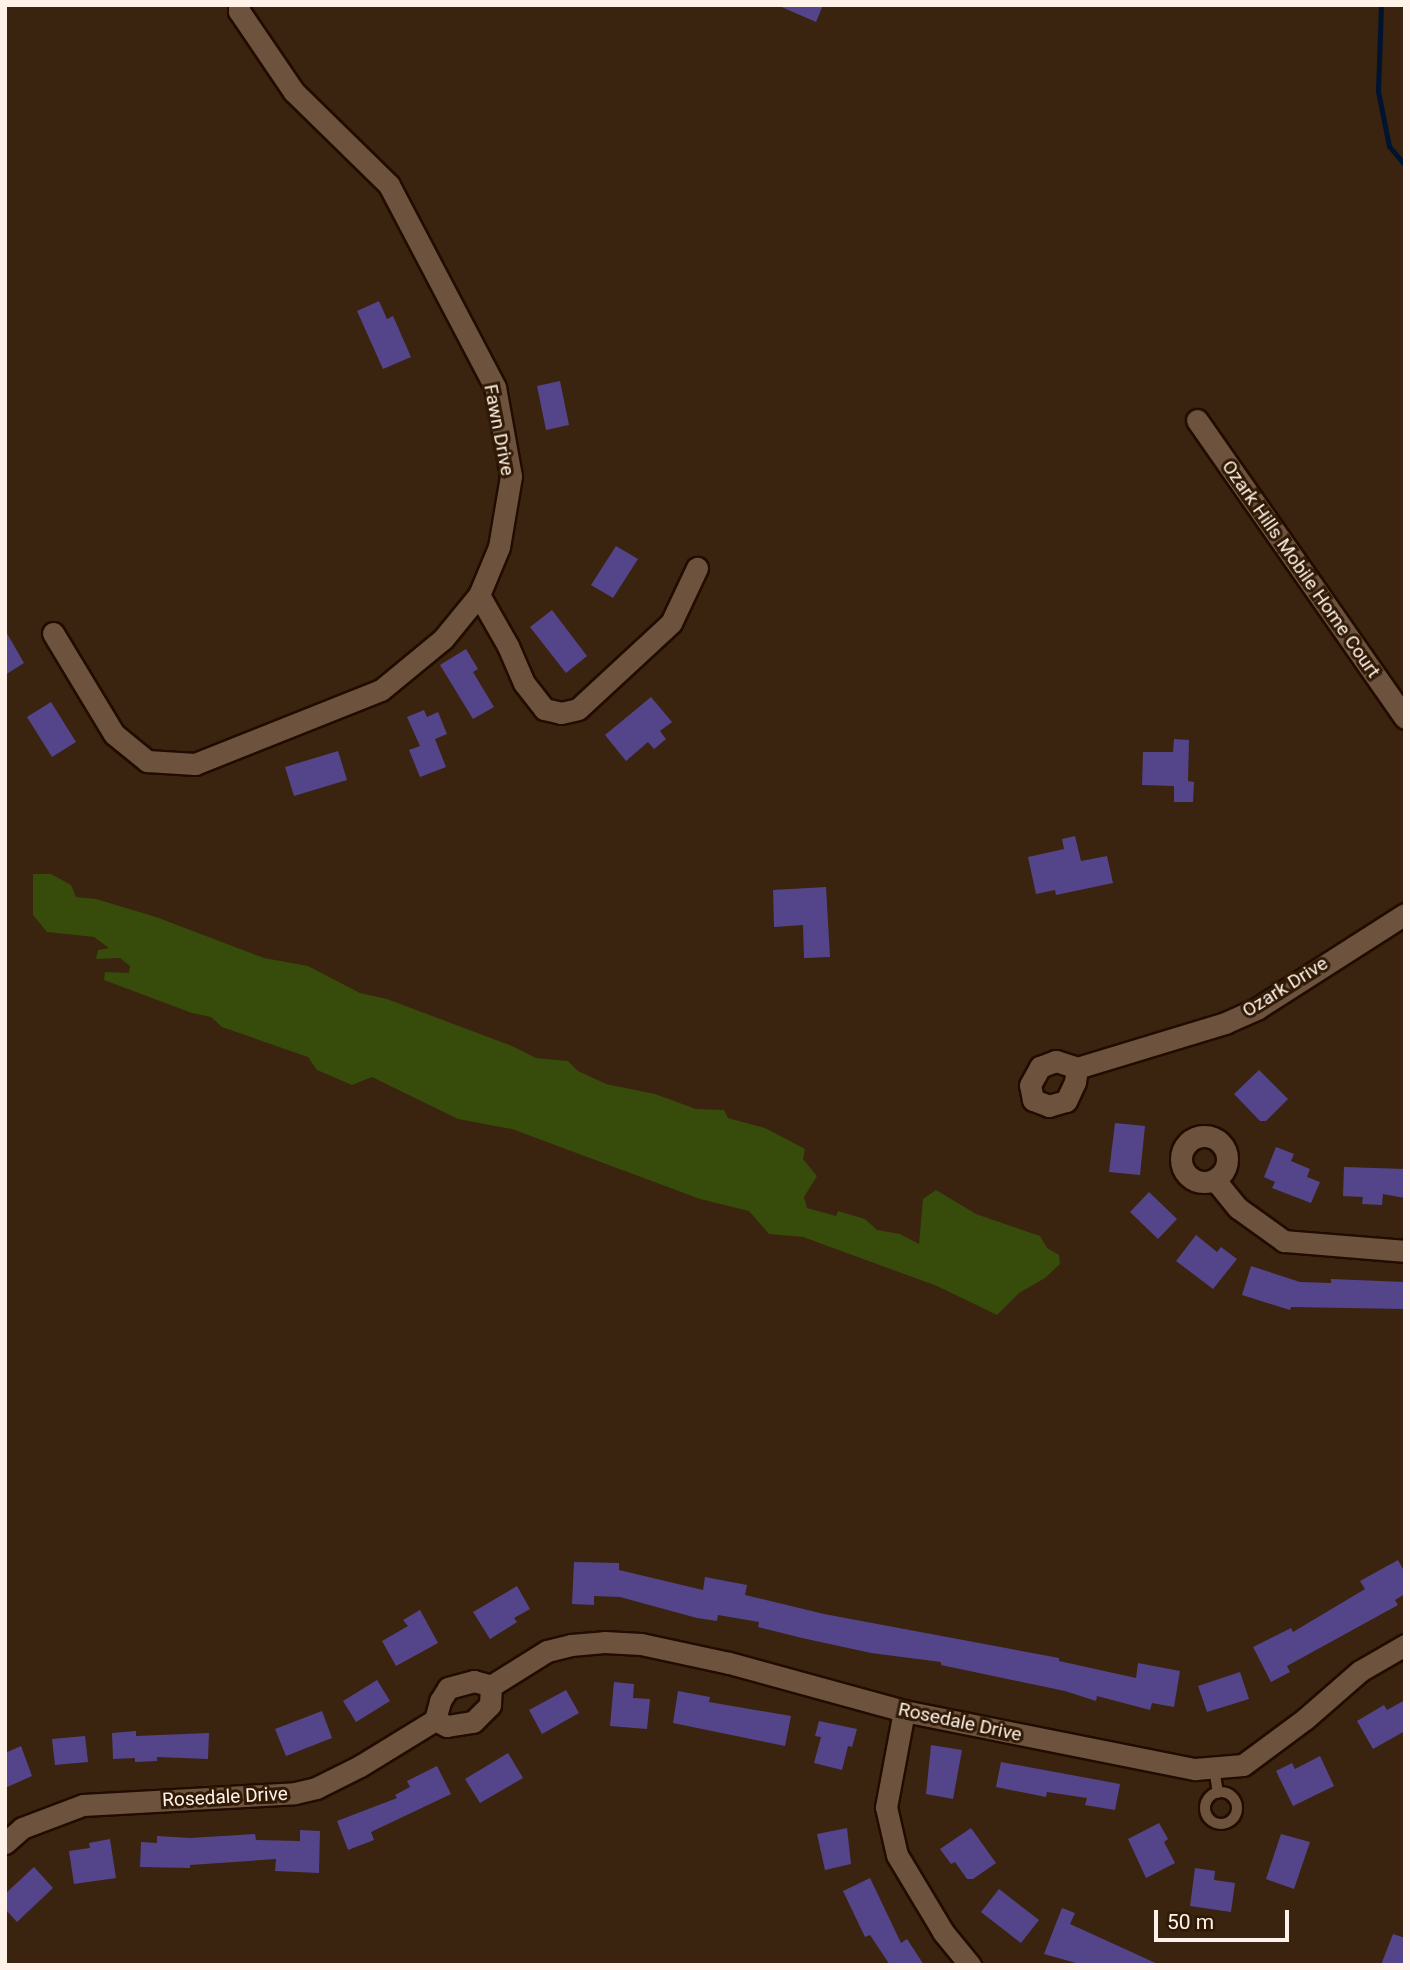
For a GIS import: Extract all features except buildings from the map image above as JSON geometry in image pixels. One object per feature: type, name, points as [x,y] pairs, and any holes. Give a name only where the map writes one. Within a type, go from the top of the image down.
[{"type":"street","name":"Fawn Drive","points":[[53,633],[114,734],[147,761],[195,764],[381,690],[443,639],[479,595],[499,547],[511,476],[495,387],[389,185],[294,92],[239,11],[239,5]]},
{"type":"street","name":"Ozark Hills Mobile Home Court","points":[[1197,420],[1405,718]]},
{"type":"street","points":[[479,595],[508,646],[524,683],[544,709],[561,713],[578,709],[671,623],[697,568]]},
{"type":"street","name":"Ozark Drive","points":[[1077,1068],[1225,1023],[1258,1008],[1405,914]]},
{"type":"street","points":[[1215,1180],[1238,1208],[1284,1241],[1405,1251]]},
{"type":"street","name":"Rosedale Drive","points":[[491,1686],[547,1651],[604,1642],[641,1644],[729,1663],[904,1711],[1195,1769],[1243,1765],[1305,1719],[1360,1671],[1405,1645]]},
{"type":"street","points":[[474,1681],[491,1686],[490,1705],[480,1718],[463,1726],[447,1726],[435,1720],[440,1701],[448,1688],[474,1681]]},
{"type":"street","points":[[904,1711],[886,1807],[897,1855],[943,1932],[970,1965]]},
{"type":"street","name":"Rosedale Drive","points":[[5,1843],[22,1828],[83,1805],[295,1793],[316,1788],[360,1766],[435,1720]]},
{"type":"lane","points":[[1214,1768],[1218,1793]]},
{"type":"green space","points":[[33,874],[51,874],[71,885],[76,897],[96,899],[156,917],[264,958],[308,966],[360,993],[387,999],[512,1046],[536,1058],[568,1061],[578,1071],[606,1084],[655,1094],[696,1109],[724,1110],[728,1118],[765,1128],[805,1149],[803,1159],[817,1176],[804,1197],[807,1208],[836,1216],[838,1211],[865,1219],[877,1230],[900,1234],[919,1244],[923,1199],[936,1190],[976,1214],[1040,1236],[1047,1248],[1059,1255],[1060,1264],[1045,1278],[1019,1293],[997,1315],[937,1286],[803,1237],[769,1234],[749,1211],[700,1199],[512,1129],[458,1119],[372,1077],[352,1085],[317,1070],[308,1057],[222,1027],[211,1017],[192,1013],[104,980],[105,972],[129,973],[130,966],[120,958],[96,959],[98,950],[109,948],[94,937],[47,932],[33,915]]},
{"type":"waterway","points":[[1381,5],[1378,91],[1389,146],[1405,165]]}]
